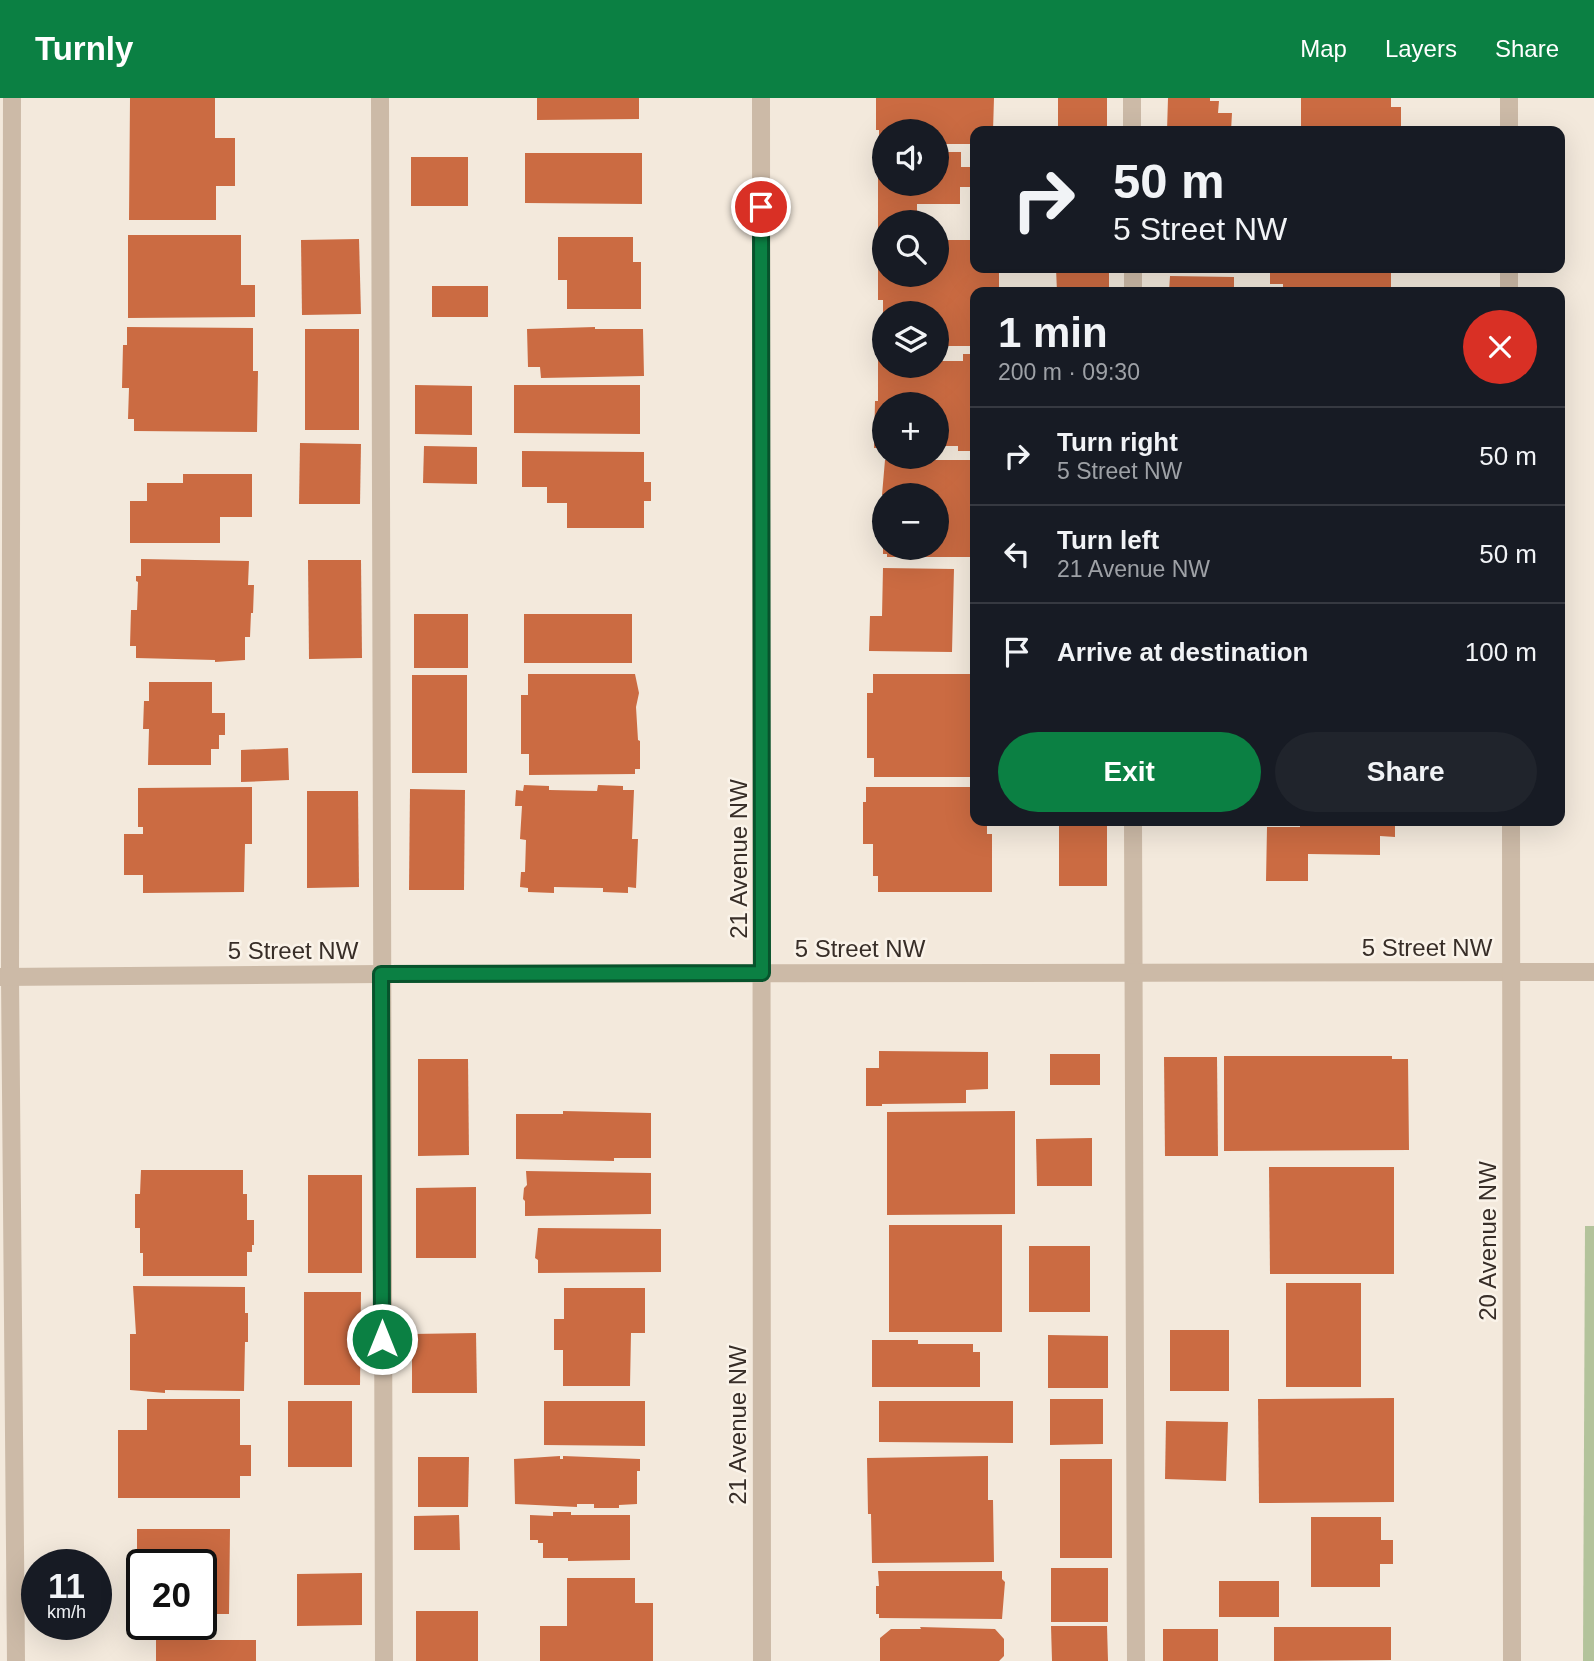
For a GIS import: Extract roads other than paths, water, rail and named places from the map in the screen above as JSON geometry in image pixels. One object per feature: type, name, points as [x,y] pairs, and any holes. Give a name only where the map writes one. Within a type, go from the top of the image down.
[{"type":"street","points":[[12,98],[5,977],[16,1661]]},
{"type":"street","points":[[380,98],[384,1661]]},
{"type":"street","name":"21 Avenue NW","points":[[761,98],[762,1661]]},
{"type":"street","points":[[1132,98],[1132,126]]},
{"type":"street","points":[[1509,98],[1509,126]]},
{"type":"street","points":[[1133,826],[1136,1661]]},
{"type":"street","name":"20 Avenue NW","points":[[1511,826],[1512,1661]]},
{"type":"street","name":"5 Street NW","points":[[5,977],[1594,972]]}]
